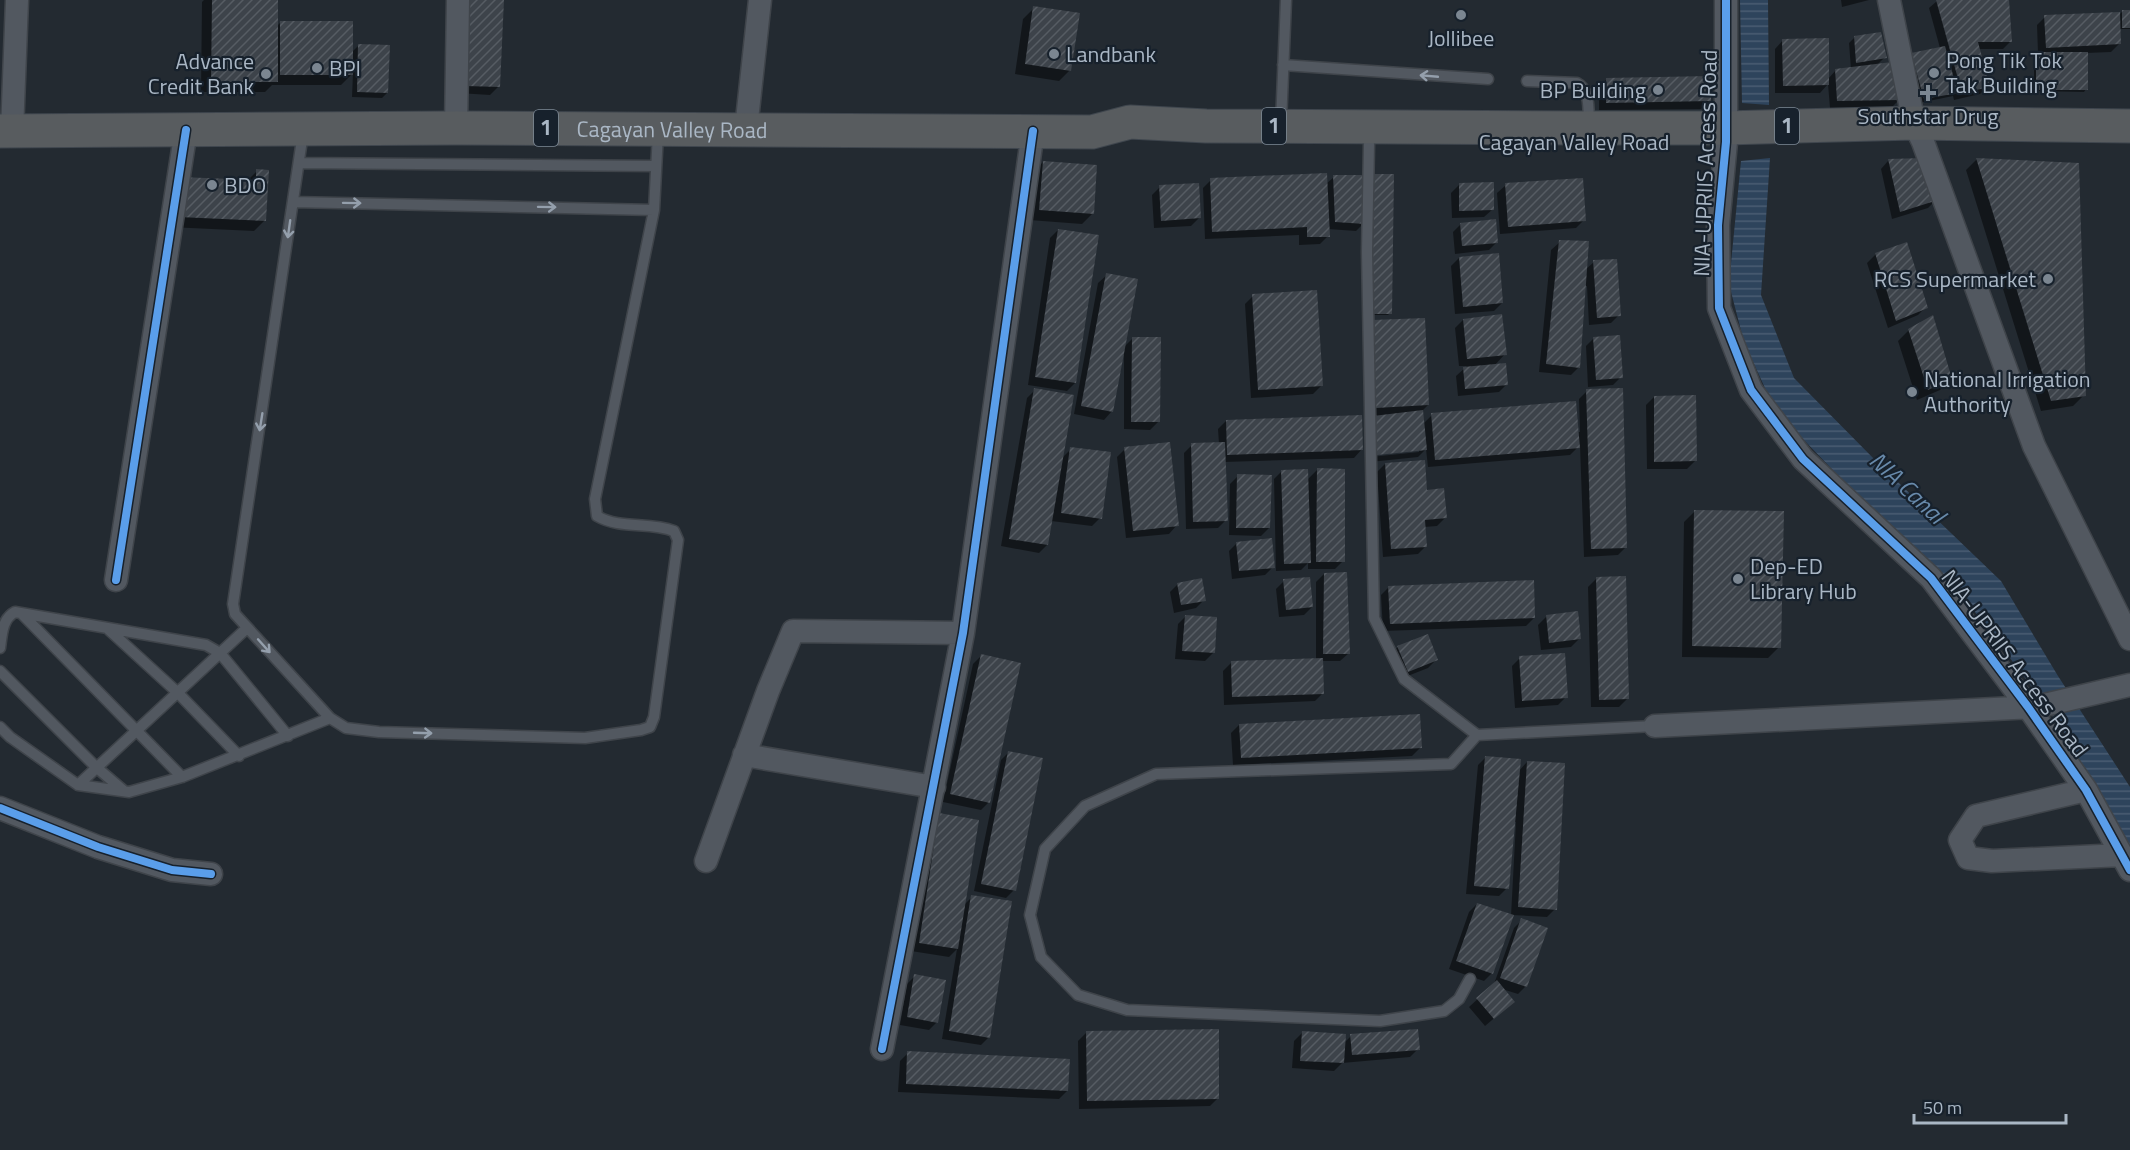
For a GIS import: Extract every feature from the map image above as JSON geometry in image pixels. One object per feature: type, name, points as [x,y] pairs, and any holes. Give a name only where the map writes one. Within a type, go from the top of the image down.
[{"type":"highway","name":"Cagayan Valley Road","points":[[6,132],[456,128],[1092,132],[1130,122],[1281,130],[1589,128],[1863,139],[1919,132],[2130,126]]},
{"type":"highway","name":"Cagayan Valley Road","points":[[1092,132],[1128,143],[1197,144],[1294,142],[1369,144],[1726,135]]},
{"type":"highway","name":"Cagayan Valley Road","points":[[1919,132],[2029,140],[2130,143]]},
{"type":"street","points":[[6,132],[17,0]]},
{"type":"street","points":[[456,128],[458,0]]},
{"type":"street","points":[[746,129],[760,0]]},
{"type":"street","name":"NIA-UPRIIS Access Road","points":[[1726,0],[1726,135],[1718,225],[1719,308],[1751,390],[1803,459],[1931,578],[2032,707],[2086,790],[2126,862]]},
{"type":"street","points":[[1889,0],[1919,132],[2034,446],[2130,639]]},
{"type":"street","points":[[116,580],[186,130]]},
{"type":"street","points":[[882,1049],[963,633],[1033,131]]},
{"type":"street","points":[[706,861],[793,631],[963,633]]},
{"type":"street","points":[[1655,726],[2032,707],[2130,685]]},
{"type":"street","points":[[744,756],[934,787]]},
{"type":"street","points":[[2086,790],[1976,816],[1960,840],[1968,858],[1992,861],[2126,862]]},
{"type":"street","points":[[0,808],[98,847],[172,870],[211,874]]},
{"type":"lane","points":[[1281,130],[1286,0]]},
{"type":"lane","points":[[1283,65],[1488,79]]},
{"type":"lane","points":[[1527,81],[1577,83],[1583,86],[1587,93],[1589,128]]},
{"type":"lane","points":[[304,130],[233,604],[235,615],[330,718],[346,728],[585,738],[650,727],[654,717],[678,540],[674,531],[664,527],[609,523],[597,516],[595,499],[654,210],[658,129]]},
{"type":"lane","points":[[1369,144],[1367,252],[1374,618],[1404,679],[1477,735],[1655,726]]},
{"type":"lane","points":[[299,164],[656,166]]},
{"type":"lane","points":[[293,201],[654,210]]},
{"type":"lane","points":[[0,648],[4,622],[8,615],[15,612],[206,645],[220,653],[288,736]]},
{"type":"lane","points":[[21,613],[182,777]]},
{"type":"lane","points":[[108,628],[177,692],[239,756]]},
{"type":"lane","points":[[78,785],[247,628]]},
{"type":"lane","points":[[0,671],[124,792]]},
{"type":"lane","points":[[0,727],[10,737],[78,785],[124,792],[182,777],[330,718]]},
{"type":"lane","points":[[1470,978],[1459,999],[1444,1011],[1380,1021],[1127,1010],[1078,995],[1041,957],[1030,915],[1045,849],[1085,806],[1156,774],[1451,764],[1477,735]]},
{"type":"water","points":[[1740,0],[1768,0],[1769,105],[1742,103]]},
{"type":"water","points":[[1770,158],[1761,295],[1794,378],[1877,462],[2001,581],[2058,676],[2130,787],[2130,851],[2067,737],[1959,591],[1851,489],[1775,410],[1744,342],[1729,284],[1741,161]]},
{"type":"building","points":[[212,0],[278,0],[278,82],[211,82]]},
{"type":"building","points":[[469,0],[504,0],[500,87],[465,86]]},
{"type":"building","points":[[1936,0],[2009,0],[2012,42],[1978,42],[1990,87],[1962,93]]},
{"type":"building","points":[[1033,6],[1080,13],[1071,71],[1025,64]]},
{"type":"building","points":[[2122,10],[2130,10],[2130,28],[2122,28]]},
{"type":"building","points":[[2120,12],[2121,44],[2046,48],[2044,15]]},
{"type":"building","points":[[280,21],[353,21],[353,75],[280,75]]},
{"type":"building","points":[[1881,32],[1887,58],[1856,63],[1854,36]]},
{"type":"building","points":[[1829,38],[1829,85],[1783,86],[1782,39]]},
{"type":"building","points":[[358,44],[390,45],[388,93],[357,92]]},
{"type":"building","name":"Pong Tik Tok Tak Building","points":[[1945,46],[1958,93],[1924,99],[1911,53]]},
{"type":"building","points":[[2036,52],[2088,52],[2088,90],[2036,90]]},
{"type":"building","points":[[1892,62],[1900,100],[1837,101],[1835,69]]},
{"type":"building","name":"BP Building","points":[[1711,76],[1711,101],[1606,103],[1606,78]]},
{"type":"building","points":[[1925,158],[1938,200],[1900,212],[1888,159]]},
{"type":"building","name":"RCS Supermarket","points":[[1976,158],[2079,163],[2086,396],[2051,401]]},
{"type":"building","points":[[1043,161],[1097,165],[1094,214],[1039,210]]},
{"type":"building","points":[[256,169],[269,170],[266,221],[179,217],[180,177],[256,180]]},
{"type":"building","points":[[1327,173],[1330,237],[1307,237],[1307,227],[1212,232],[1210,178]]},
{"type":"building","points":[[1374,174],[1394,174],[1392,314],[1372,314]]},
{"type":"building","points":[[1333,175],[1363,175],[1365,224],[1335,222]]},
{"type":"building","points":[[1583,178],[1586,221],[1508,227],[1505,183]]},
{"type":"building","points":[[1494,182],[1494,210],[1459,211],[1459,183]]},
{"type":"building","points":[[1199,183],[1201,218],[1161,221],[1159,185]]},
{"type":"building","points":[[1496,219],[1498,243],[1462,246],[1460,223]]},
{"type":"building","points":[[1058,229],[1099,235],[1076,383],[1035,377]]},
{"type":"building","points":[[1559,240],[1589,241],[1580,368],[1546,364]]},
{"type":"building","points":[[1907,242],[1928,308],[1896,321],[1875,253]]},
{"type":"building","points":[[1499,253],[1503,303],[1463,307],[1459,257]]},
{"type":"building","points":[[1617,259],[1621,316],[1597,318],[1593,260]]},
{"type":"building","points":[[1106,273],[1138,279],[1113,412],[1081,406]]},
{"type":"building","points":[[1317,290],[1323,386],[1258,390],[1252,294]]},
{"type":"building","points":[[1502,314],[1507,355],[1467,359],[1463,319]]},
{"type":"building","points":[[1933,315],[1952,379],[1928,390],[1908,329]]},
{"type":"building","points":[[1425,318],[1429,405],[1376,408],[1372,320]]},
{"type":"building","points":[[1620,335],[1623,378],[1596,380],[1593,337]]},
{"type":"building","points":[[1132,337],[1161,337],[1160,422],[1131,422]]},
{"type":"building","points":[[1506,363],[1508,385],[1465,389],[1463,367]]},
{"type":"building","points":[[1034,388],[1074,395],[1048,545],[1009,539]]},
{"type":"building","points":[[1623,388],[1627,548],[1591,549],[1586,389]]},
{"type":"building","points":[[1696,395],[1697,461],[1654,462],[1654,396]]},
{"type":"building","points":[[1576,401],[1580,448],[1435,460],[1431,413]]},
{"type":"building","points":[[1423,410],[1427,450],[1377,455],[1373,416]]},
{"type":"building","points":[[1362,415],[1363,450],[1227,455],[1226,420]]},
{"type":"building","points":[[1170,442],[1179,526],[1133,531],[1124,447]]},
{"type":"building","points":[[1225,442],[1228,521],[1193,522],[1191,443]]},
{"type":"building","points":[[1070,447],[1111,452],[1102,519],[1061,513]]},
{"type":"building","points":[[1425,460],[1427,490],[1444,488],[1447,518],[1425,520],[1427,547],[1391,549],[1385,463]]},
{"type":"building","points":[[1317,468],[1345,469],[1345,562],[1316,562]]},
{"type":"building","points":[[1308,469],[1311,563],[1284,564],[1281,470]]},
{"type":"building","points":[[1237,474],[1272,475],[1270,528],[1236,528]]},
{"type":"building","name":"Dep-ED Library Hub","points":[[1694,510],[1784,511],[1781,648],[1692,646]]},
{"type":"building","points":[[1272,538],[1275,568],[1239,571],[1236,542]]},
{"type":"building","points":[[1347,572],[1350,654],[1323,654],[1324,573]]},
{"type":"building","points":[[1626,576],[1629,699],[1599,700],[1596,577]]},
{"type":"building","points":[[1310,577],[1313,607],[1286,610],[1283,579]]},
{"type":"building","points":[[1202,578],[1206,601],[1181,605],[1177,583]]},
{"type":"building","points":[[1534,580],[1535,618],[1390,624],[1388,586]]},
{"type":"building","points":[[1578,611],[1581,639],[1549,643],[1546,615]]},
{"type":"building","points":[[1185,615],[1217,617],[1215,653],[1182,651]]},
{"type":"building","points":[[1428,634],[1438,660],[1408,672],[1397,646]]},
{"type":"building","points":[[1565,653],[1568,698],[1522,701],[1519,656]]},
{"type":"building","points":[[981,654],[1021,663],[990,803],[950,794]]},
{"type":"building","points":[[1323,658],[1324,694],[1232,697],[1231,661]]},
{"type":"building","points":[[1420,714],[1422,748],[1241,758],[1239,724]]},
{"type":"building","points":[[1008,751],[1043,758],[1016,891],[981,884]]},
{"type":"building","points":[[1485,756],[1521,759],[1509,889],[1474,886]]},
{"type":"building","points":[[1527,761],[1565,763],[1557,910],[1518,907]]},
{"type":"building","points":[[939,813],[979,820],[958,949],[919,943]]},
{"type":"building","points":[[971,895],[1012,901],[990,1038],[949,1031]]},
{"type":"building","points":[[1477,903],[1514,915],[1493,974],[1456,961]]},
{"type":"building","points":[[1521,918],[1548,928],[1527,987],[1500,978]]},
{"type":"building","points":[[914,974],[946,980],[938,1023],[907,1017]]},
{"type":"building","points":[[1497,980],[1515,1002],[1494,1019],[1476,998]]},
{"type":"building","points":[[1219,1029],[1219,1099],[1087,1101],[1086,1031]]},
{"type":"building","points":[[1418,1029],[1420,1050],[1352,1055],[1350,1034]]},
{"type":"building","points":[[1302,1031],[1346,1034],[1344,1063],[1300,1061]]},
{"type":"building","points":[[907,1051],[1070,1059],[1068,1091],[906,1084]]},
{"type":"cycle path","points":[[1726,0],[1726,142],[1718,225],[1719,308],[1751,390],[1803,459],[1931,578],[2028,707],[2086,790],[2130,870]]},
{"type":"cycle path","points":[[116,580],[186,130]]},
{"type":"cycle path","points":[[882,1049],[963,633],[1033,131]]},
{"type":"cycle path","points":[[0,808],[98,847],[172,870],[211,874]]},
{"type":"place","name":"Jollibee","points":[[1461,15]]},
{"type":"place","name":"Landbank","points":[[1054,54]]},
{"type":"place","name":"BPI","points":[[317,68]]},
{"type":"place","name":"Pong Tik Tok Tak Building","points":[[1934,73]]},
{"type":"place","name":"Advance Credit Bank","points":[[266,74]]},
{"type":"place","name":"BP Building","points":[[1658,90]]},
{"type":"place","name":"Southstar Drug","points":[[1928,93]]},
{"type":"place","name":"BDO","points":[[212,185]]},
{"type":"place","name":"RCS Supermarket","points":[[2048,279]]},
{"type":"place","name":"National Irrigation Authority","points":[[1912,392]]},
{"type":"place","name":"Dep-ED Library Hub","points":[[1738,579]]},
{"type":"water label","name":"NIA Canal","points":[[1907,488]]}]
